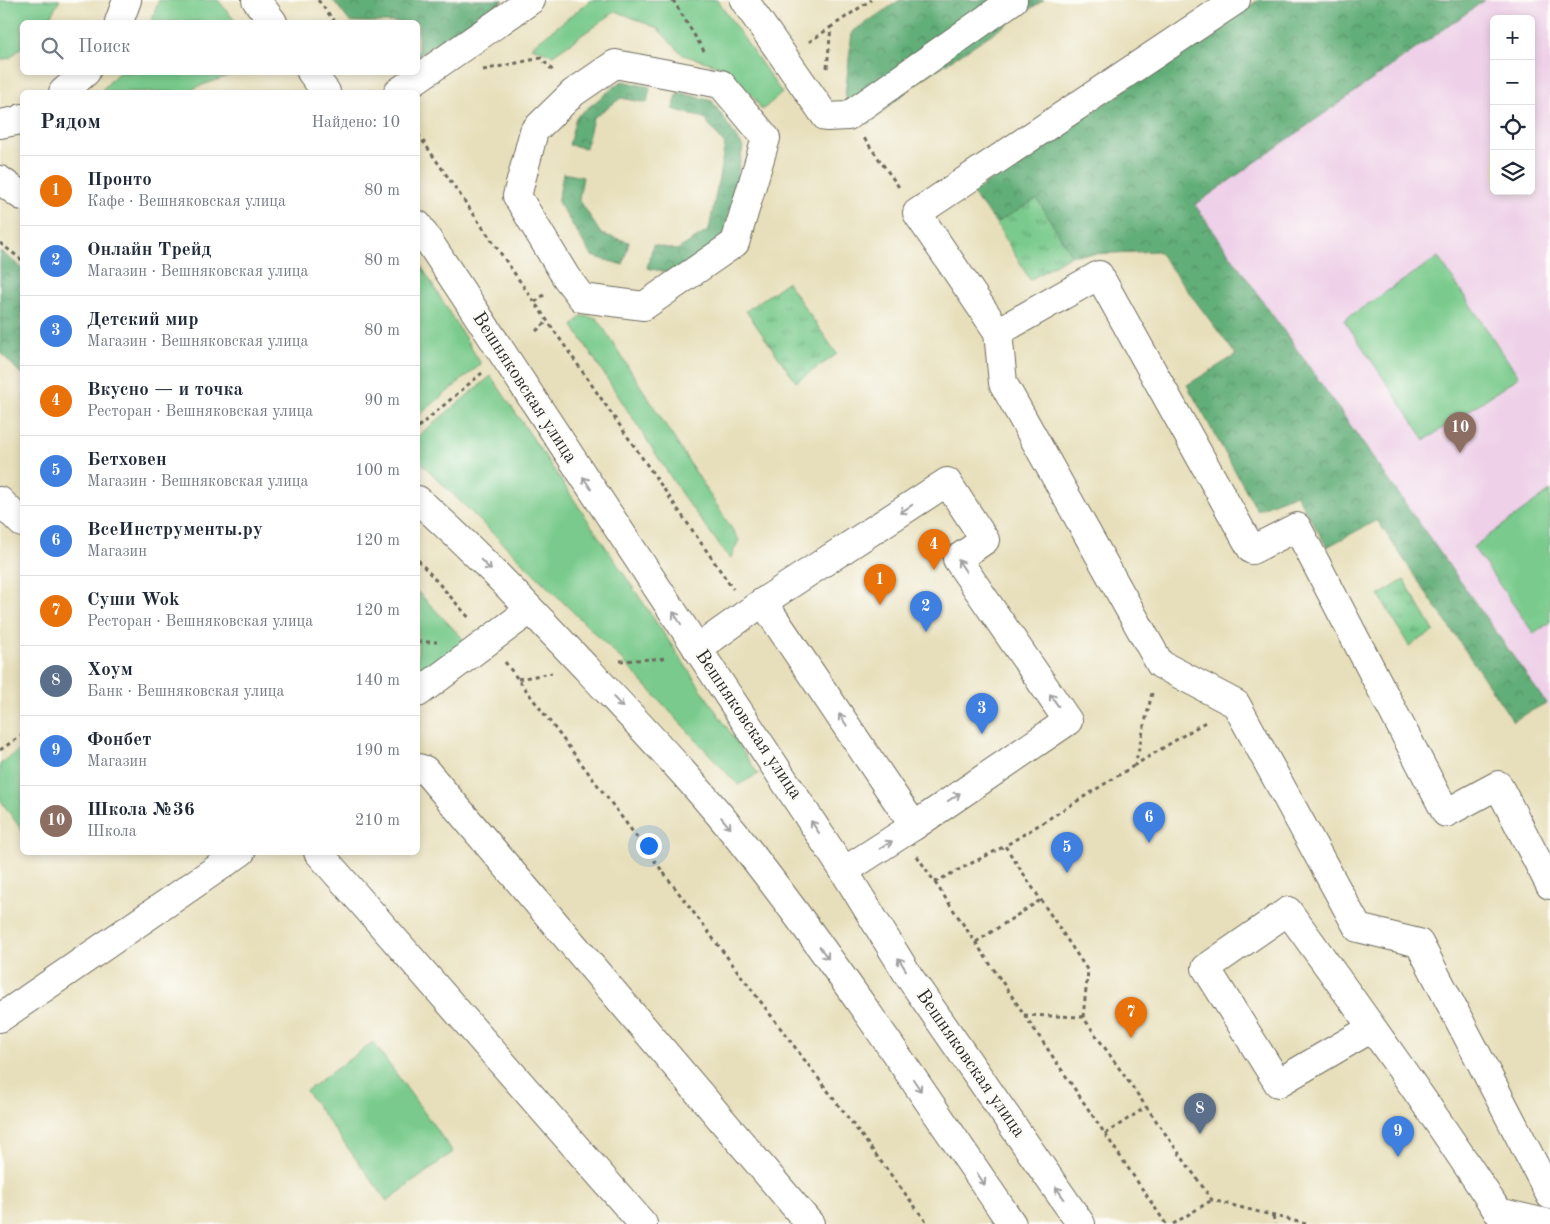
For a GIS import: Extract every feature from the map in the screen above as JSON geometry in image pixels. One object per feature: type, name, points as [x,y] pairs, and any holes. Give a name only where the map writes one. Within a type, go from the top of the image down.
[{"type":"street","points":[[120,20],[127,0]]},
{"type":"street","points":[[256,0],[271,20]]},
{"type":"street","points":[[401,90],[531,0]]},
{"type":"street","points":[[744,0],[826,116],[848,116],[1013,0]]},
{"type":"street","points":[[1236,0],[917,213],[998,332],[1002,383],[1160,664],[1236,704],[1358,928],[1419,943],[1550,1195]]},
{"type":"street","points":[[615,64],[711,82],[720,84],[766,138],[735,244],[644,306],[582,298],[566,277],[517,196],[534,131],[573,93],[615,64]]},
{"type":"street","points":[[65,90],[83,75]]},
{"type":"street","points":[[313,75],[324,90]]},
{"type":"street","points":[[0,124],[20,119]]},
{"type":"street","points":[[0,180],[20,195]]},
{"type":"street","name":"Вешняковская улица","points":[[420,228],[844,871],[910,978],[1081,1224]]},
{"type":"street","points":[[998,332],[1099,275],[1252,550],[1297,527],[1446,813],[1498,786],[1550,885]]},
{"type":"street","points":[[697,648],[763,602],[947,482],[984,540],[957,559],[1068,721],[914,826],[844,871]]},
{"type":"street","points":[[0,501],[20,521]]},
{"type":"street","points":[[420,502],[452,531],[530,610],[674,761],[750,853],[866,1011],[1012,1224]]},
{"type":"street","points":[[763,602],[914,826]]},
{"type":"street","points":[[420,692],[530,610]]},
{"type":"street","points":[[420,769],[425,770],[810,1224]]},
{"type":"street","points":[[0,1018],[237,855]]},
{"type":"street","points":[[321,855],[643,1224]]},
{"type":"street","points":[[1372,1028],[1278,1083],[1206,968],[1288,911],[1372,1028],[1453,1142],[1498,1212],[1550,1224]]},
{"type":"path","points":[[318,0],[333,20]]},
{"type":"path","points":[[673,0],[712,64],[711,82]]},
{"type":"path","points":[[803,46],[871,0]]},
{"type":"path","points":[[826,74],[831,27]]},
{"type":"path","points":[[475,71],[541,58],[573,93]]},
{"type":"path","points":[[0,243],[20,258]]},
{"type":"path","points":[[536,331],[548,321]]},
{"type":"path","points":[[420,425],[486,370]]},
{"type":"path","points":[[420,562],[489,641],[928,1224]]},
{"type":"path","points":[[420,642],[444,642]]},
{"type":"path","points":[[622,660],[670,658]]},
{"type":"path","points":[[1135,765],[1160,664]]},
{"type":"path","points":[[935,882],[1006,846],[1236,704]]},
{"type":"path","points":[[0,750],[20,736]]},
{"type":"path","points":[[1006,846],[1088,971],[1083,1017],[1212,1200],[1306,1224]]},
{"type":"path","points":[[976,942],[1042,899]]},
{"type":"path","points":[[1024,1015],[1083,1017]]},
{"type":"path","points":[[1105,1134],[1146,1107]]},
{"type":"path","points":[[1173,1224],[1212,1200]]},
{"type":"path","points":[[1273,1216],[1275,1224]]},
{"type":"shaded area","points":[[1485,0],[1550,0],[1550,709],[1195,205]]},
{"type":"green space","points":[[0,0],[60,0],[48,20],[20,20],[20,49],[10,58],[0,60]]},
{"type":"green space","points":[[159,0],[218,0],[234,20],[152,20]]},
{"type":"green space","points":[[333,0],[504,0],[420,55],[420,20],[348,20]]},
{"type":"green space","points":[[591,0],[717,0],[782,93],[762,110],[751,93],[726,68],[683,55],[657,28],[616,11],[553,55],[531,47]]},
{"type":"green space","points":[[900,0],[1044,0],[913,85],[869,124],[845,96],[852,32]]},
{"type":"green space","points":[[1258,0],[1485,0],[1195,205],[1546,703],[1513,721],[1377,520],[1327,547],[1296,494],[1257,510],[1187,385],[1236,355],[1158,251],[1071,255],[1037,199],[996,223],[972,193]]},
{"type":"green space","points":[[116,75],[230,75],[192,90],[102,90]]},
{"type":"green space","points":[[622,81],[650,87],[647,103],[621,98],[593,118],[586,148],[569,145],[576,117]]},
{"type":"green space","points":[[678,92],[712,101],[743,147],[724,236],[676,274],[647,268],[653,245],[677,250],[709,230],[725,145],[704,118],[673,109]]},
{"type":"green space","points":[[563,173],[583,177],[579,199],[601,234],[629,242],[623,265],[592,256],[558,202]]},
{"type":"green space","points":[[1037,199],[1071,255],[1030,280],[996,223]]},
{"type":"green space","points":[[0,251],[20,266],[20,373],[0,352]]},
{"type":"green space","points":[[1438,257],[1519,377],[1425,440],[1344,320]]},
{"type":"green space","points":[[420,264],[481,364],[420,414]]},
{"type":"green space","points":[[787,282],[837,354],[796,382],[746,311]]},
{"type":"green space","points":[[581,316],[597,318],[739,540],[730,559],[683,496],[573,326]]},
{"type":"green space","points":[[491,376],[758,774],[738,785],[622,660],[420,462],[420,434]]},
{"type":"green space","points":[[1550,491],[1550,622],[1534,634],[1473,547]]},
{"type":"green space","points":[[1404,580],[1434,631],[1409,646],[1379,595]]},
{"type":"green space","points":[[420,594],[468,644],[420,680]]},
{"type":"green space","points":[[20,749],[20,828],[0,799],[0,764]]},
{"type":"green space","points":[[373,1042],[453,1152],[387,1201],[306,1091]]},
{"type":"place","name":"Школа №36","points":[[1460,453]]},
{"type":"place","name":"Вкусно — и точка","points":[[934,570]]},
{"type":"place","name":"Пронто","points":[[880,605]]},
{"type":"place","name":"Онлайн Трейд","points":[[926,632]]},
{"type":"place","name":"Детский мир","points":[[982,734]]},
{"type":"place","name":"ВсеИнструменты.ру","points":[[1149,843]]},
{"type":"place","name":"Бетховен","points":[[1067,873]]},
{"type":"place","name":"Суши Wok","points":[[1131,1038]]},
{"type":"place","name":"Хоум","points":[[1200,1134]]},
{"type":"place","name":"Фонбет","points":[[1398,1157]]}]
